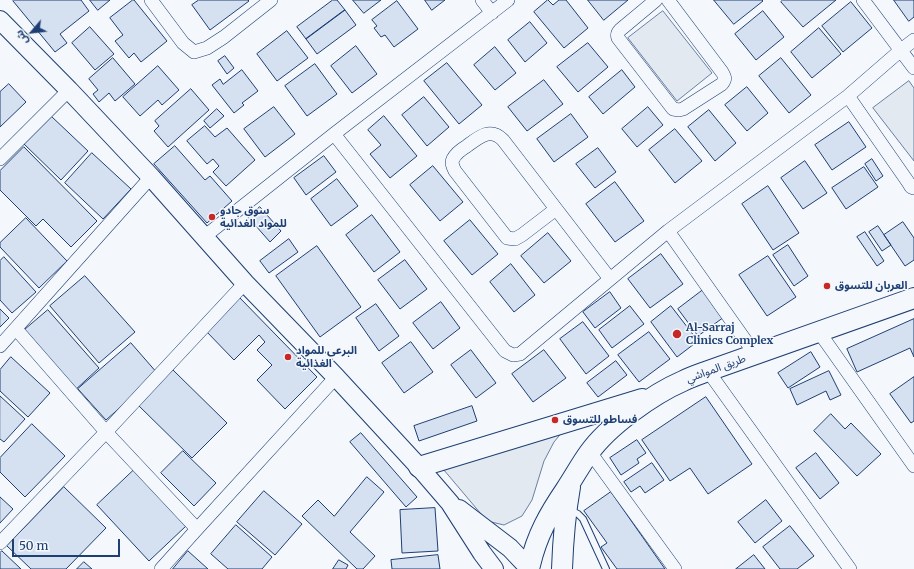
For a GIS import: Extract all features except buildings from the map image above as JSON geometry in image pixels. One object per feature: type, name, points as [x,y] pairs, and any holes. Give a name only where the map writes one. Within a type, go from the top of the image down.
[{"type":"main road","name":"طريق المواشي","points":[[527,567],[544,524],[590,452],[605,435],[656,395],[683,381],[708,371],[914,298]]},
{"type":"main road","points":[[419,467],[656,395]]},
{"type":"main road","name":"طريق المواشي","points":[[562,569],[566,508],[572,480]]},
{"type":"main road","points":[[527,567],[542,564],[553,569]]},
{"type":"street","points":[[151,0],[183,43],[194,52],[207,48],[224,37],[271,0]]},
{"type":"street","points":[[482,0],[492,13]]},
{"type":"street","points":[[204,237],[334,134],[508,0]]},
{"type":"street","points":[[656,0],[620,30],[617,35],[673,108],[679,110],[684,109],[722,84],[725,78],[668,0]]},
{"type":"street","points":[[863,0],[914,68]]},
{"type":"street","points":[[0,20],[69,90],[151,177],[245,284],[336,377],[419,467],[450,503],[494,569]]},
{"type":"street","points":[[334,134],[506,352],[513,355],[520,354],[668,232],[848,96],[914,40]]},
{"type":"street","points":[[0,159],[69,90]]},
{"type":"street","points":[[848,96],[908,182],[914,188]]},
{"type":"street","points":[[556,209],[522,235],[515,239],[507,238],[455,171],[452,166],[453,160],[458,152],[484,134],[498,135],[503,140],[610,279]]},
{"type":"street","points":[[0,346],[151,177]]},
{"type":"street","points":[[668,232],[755,354]]},
{"type":"street","points":[[0,543],[245,284]]},
{"type":"street","points":[[16,329],[106,432],[197,529]]},
{"type":"street","points":[[819,332],[914,466]]},
{"type":"street","points":[[708,371],[850,569]]},
{"type":"street","points":[[161,569],[336,377]]},
{"type":"street","points":[[590,452],[675,569]]},
{"type":"street","points":[[450,503],[510,548],[527,567]]},
{"type":"lane","points":[[566,508],[578,514],[583,519],[606,569]]},
{"type":"shaded area","points":[[663,11],[712,73],[677,101],[628,38]]},
{"type":"shaded area","points":[[909,81],[914,88],[914,161],[873,108]]},
{"type":"shaded area","points":[[568,425],[554,442],[544,461],[532,500],[522,516],[504,525],[487,521],[438,463]]},
{"type":"place","name":"سوق جادو للمواد الغدائية","points":[[212,217]]},
{"type":"place","name":"العربان للتسوق","points":[[827,286]]},
{"type":"place","name":"Al-Sarraj Clinics Complex","points":[[677,334]]},
{"type":"place","name":"البرعي للمواد الغذائية","points":[[288,357]]},
{"type":"place","name":"فساطو للتسوق","points":[[555,420]]}]
